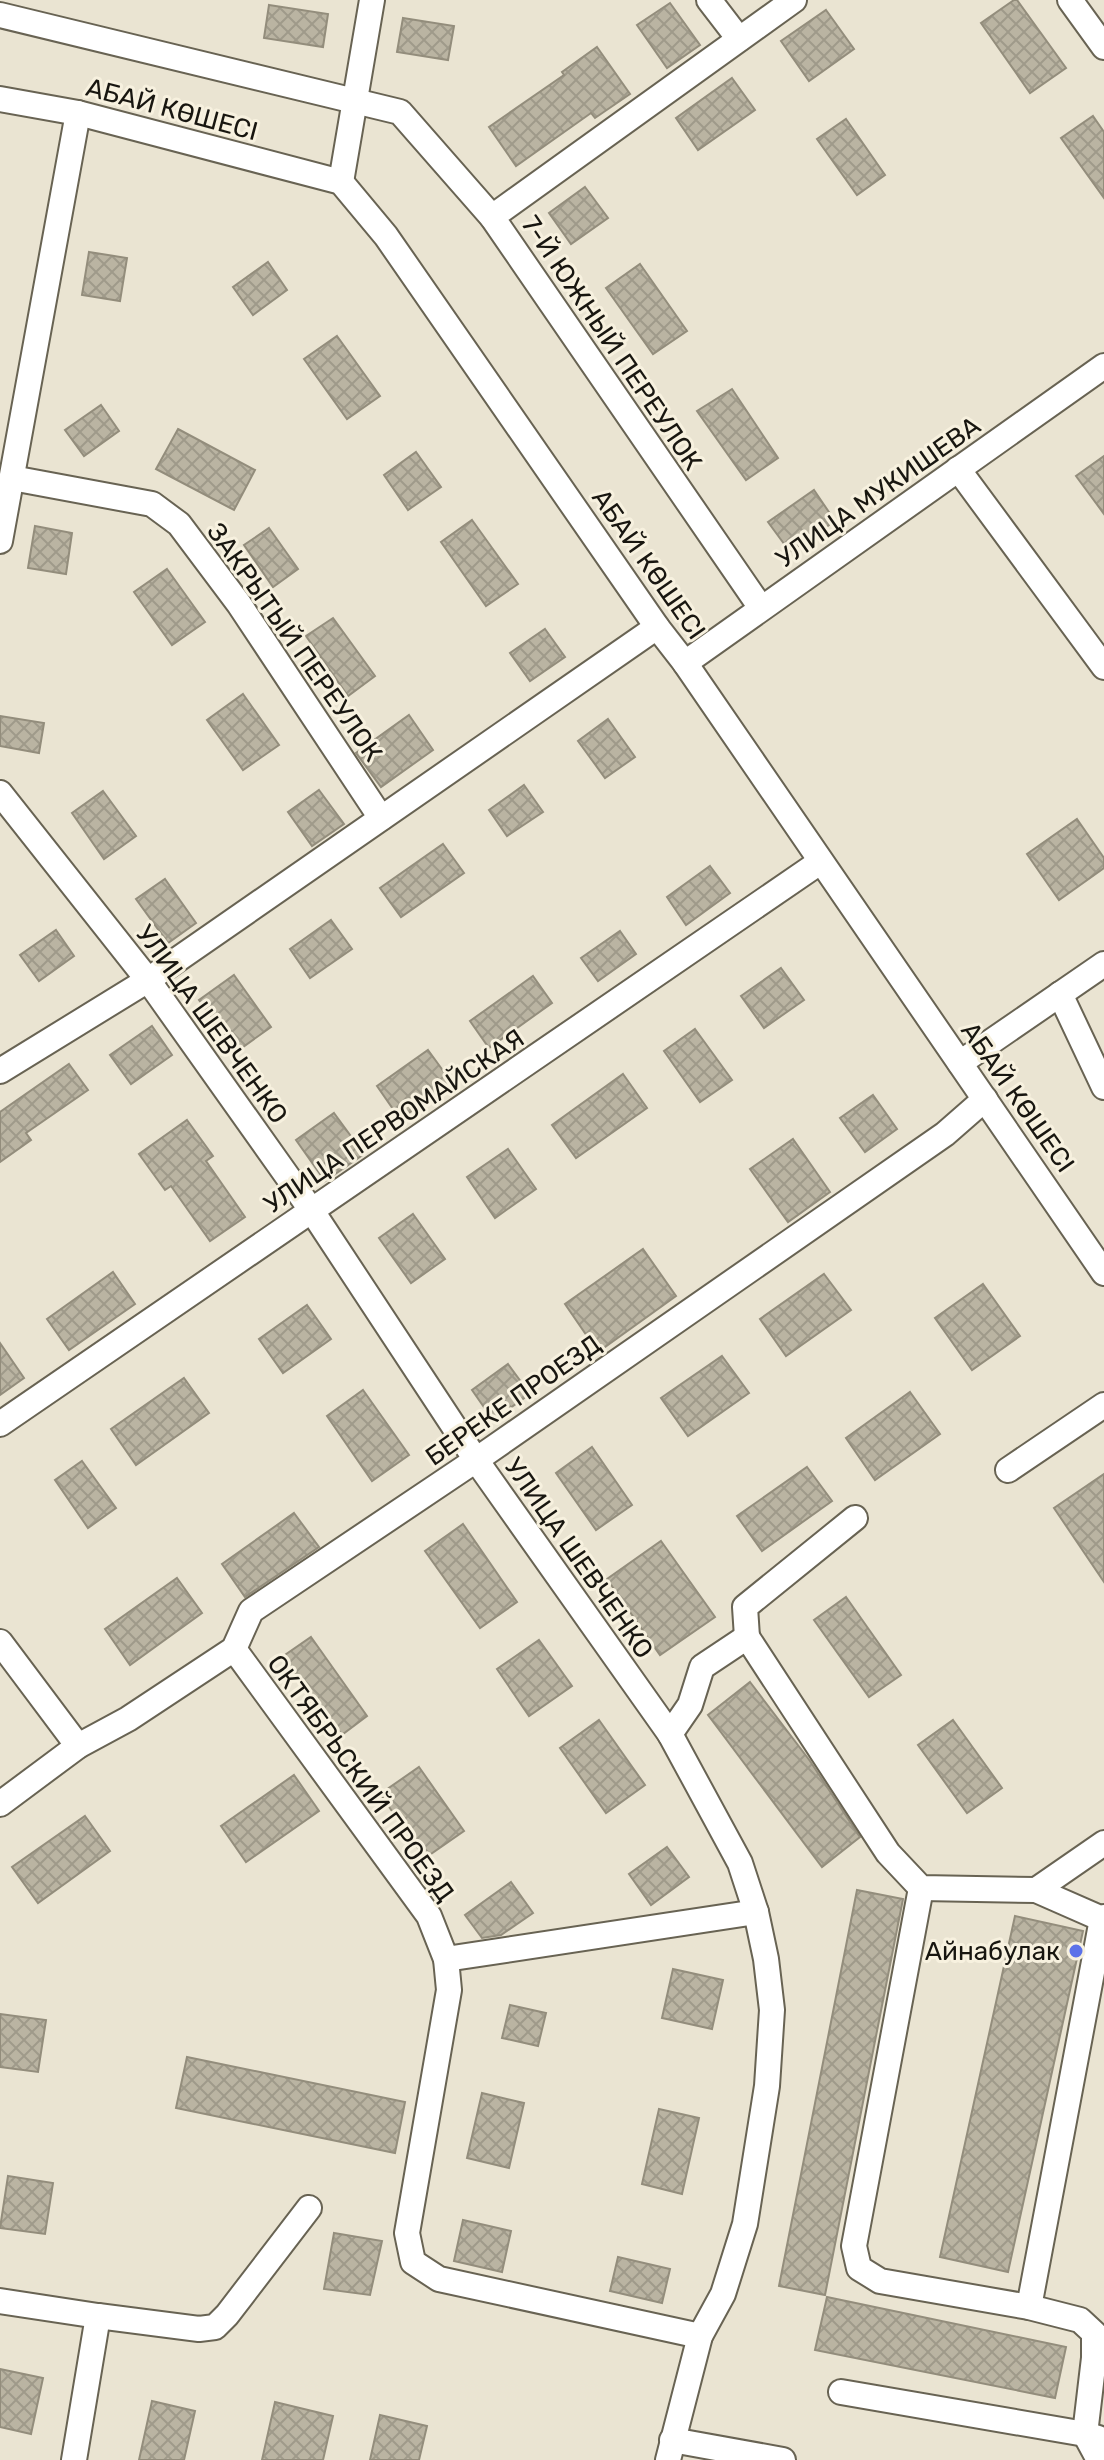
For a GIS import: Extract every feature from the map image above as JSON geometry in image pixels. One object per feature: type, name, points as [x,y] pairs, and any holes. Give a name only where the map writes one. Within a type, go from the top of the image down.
[{"type":"street","points":[[341,182],[372,0]]},
{"type":"street","points":[[709,0],[739,39]]},
{"type":"street","name":"7-Й ЮЖНЫЙ ПЕРЕУЛОК","points":[[761,608],[492,217],[794,0]]},
{"type":"street","points":[[1070,0],[1104,47]]},
{"type":"street","points":[[0,15],[400,112],[492,217]]},
{"type":"street","name":"АБАЙ КӨШЕСІ","points":[[0,99],[78,113],[341,182],[386,236],[685,663],[1104,1273]]},
{"type":"street","points":[[0,541],[78,113]]},
{"type":"street","name":"УЛИЦА МУКИШЕВА","points":[[685,663],[1104,366]]},
{"type":"street","points":[[958,469],[1104,667]]},
{"type":"street","name":"ЗАКРЫТЫЙ ПЕРЕУЛОК","points":[[12,478],[152,504],[179,524],[239,604],[381,818]]},
{"type":"street","points":[[0,1071],[148,980],[657,627]]},
{"type":"street","name":"УЛИЦА ШЕВЧЕНКО","points":[[0,793],[148,980],[312,1211],[476,1460],[670,1734],[740,1863],[756,1912],[766,1959],[772,2010],[767,2086],[745,2224],[723,2294],[700,2336],[670,2450]]},
{"type":"street","name":"УЛИЦА ПЕРВОМАЙСКАЯ","points":[[0,1424],[820,862]]},
{"type":"street","points":[[960,1063],[1104,964]]},
{"type":"street","points":[[1060,994],[1104,1087]]},
{"type":"street","name":"БЕРЕКЕ ПРОЕЗД","points":[[234,1649],[251,1611],[476,1460],[945,1134],[985,1099]]},
{"type":"street","points":[[1008,1470],[1104,1405]]},
{"type":"street","points":[[855,1518],[745,1607],[747,1637],[888,1853],[921,1888],[1036,1890],[1103,1918],[1029,2307]]},
{"type":"street","points":[[670,1734],[690,1705],[702,1667],[747,1637]]},
{"type":"street","points":[[0,1642],[78,1746]]},
{"type":"street","points":[[0,1804],[78,1746],[128,1719],[234,1649]]},
{"type":"street","name":"ОКТЯБРЬСКИЙ ПРОЕЗД","points":[[234,1649],[429,1916],[446,1959],[449,1990],[407,2233],[413,2262],[439,2279],[700,2336]]},
{"type":"street","points":[[1036,1890],[1104,1843]]},
{"type":"street","points":[[921,1888],[854,2246],[859,2268],[880,2281],[1029,2307],[1080,2320],[1094,2333],[1094,2437],[1099,2460]]},
{"type":"street","points":[[446,1959],[756,1912]]},
{"type":"street","points":[[0,2301],[199,2329],[215,2327],[309,2208]]},
{"type":"street","points":[[74,2460],[98,2316]]},
{"type":"street","points":[[841,2392],[1094,2437]]},
{"type":"street","points":[[670,2450],[783,2460]]},
{"type":"building","points":[[1014,0],[1066,68],[1030,93],[981,23]]},
{"type":"building","points":[[670,3],[700,45],[667,68],[637,25]]},
{"type":"building","points":[[269,5],[328,14],[323,47],[264,38]]},
{"type":"building","points":[[826,10],[854,49],[809,81],[781,41]]},
{"type":"building","points":[[403,18],[454,26],[448,60],[397,52]]},
{"type":"building","points":[[597,47],[630,94],[595,118],[591,113],[516,166],[489,127],[564,75],[562,72]]},
{"type":"building","points":[[732,78],[755,110],[698,150],[676,118]]},
{"type":"building","points":[[1093,116],[1104,132],[1104,198],[1061,138]]},
{"type":"building","points":[[846,119],[885,175],[857,195],[817,139]]},
{"type":"building","points":[[585,187],[608,218],[571,244],[549,213]]},
{"type":"building","points":[[89,252],[127,258],[120,301],[82,295]]},
{"type":"building","points":[[268,262],[287,290],[253,315],[233,287]]},
{"type":"building","points":[[640,264],[687,331],[653,354],[606,288]]},
{"type":"building","points":[[337,336],[380,396],[347,419],[304,359]]},
{"type":"building","points":[[732,389],[778,458],[746,480],[697,411]]},
{"type":"building","points":[[101,405],[119,431],[84,456],[65,430]]},
{"type":"building","points":[[178,429],[255,470],[234,510],[156,469]]},
{"type":"building","points":[[416,452],[441,487],[408,510],[384,475]]},
{"type":"building","points":[[1104,456],[1104,514],[1076,476]]},
{"type":"building","points":[[814,490],[835,521],[790,552],[768,522]]},
{"type":"building","points":[[472,520],[518,584],[486,606],[441,542]]},
{"type":"building","points":[[35,526],[72,533],[66,574],[28,568]]},
{"type":"building","points":[[269,528],[298,569],[273,587],[244,545]]},
{"type":"building","points":[[167,569],[205,622],[172,645],[134,592]]},
{"type":"building","points":[[333,618],[375,676],[348,696],[306,636]]},
{"type":"building","points":[[545,629],[565,657],[530,681],[510,653]]},
{"type":"building","points":[[243,694],[279,745],[243,770],[207,720]]},
{"type":"building","points":[[409,715],[433,750],[381,787],[356,753]]},
{"type":"building","points":[[0,716],[44,723],[39,753],[0,746]]},
{"type":"building","points":[[608,719],[635,757],[605,778],[578,741]]},
{"type":"building","points":[[524,785],[543,812],[507,836],[489,810]]},
{"type":"building","points":[[319,790],[344,824],[312,846],[288,812]]},
{"type":"building","points":[[103,791],[136,836],[104,859],[72,813]]},
{"type":"building","points":[[1077,819],[1104,858],[1104,868],[1059,900],[1027,854]]},
{"type":"building","points":[[443,844],[464,873],[401,917],[380,888]]},
{"type":"building","points":[[710,866],[730,893],[686,925],[667,897]]},
{"type":"building","points":[[165,879],[196,923],[168,943],[136,899]]},
{"type":"building","points":[[331,920],[352,949],[310,978],[290,949]]},
{"type":"building","points":[[56,930],[74,956],[39,981],[20,955]]},
{"type":"building","points":[[620,931],[636,954],[598,981],[581,958]]},
{"type":"building","points":[[781,968],[804,1000],[764,1028],[741,996]]},
{"type":"building","points":[[234,975],[271,1027],[236,1052],[199,1000]]},
{"type":"building","points":[[533,976],[552,1003],[489,1048],[470,1021]]},
{"type":"building","points":[[152,1026],[172,1055],[131,1084],[110,1055]]},
{"type":"building","points":[[695,1029],[732,1080],[700,1102],[664,1051]]},
{"type":"building","points":[[428,1050],[452,1083],[400,1119],[377,1086]]},
{"type":"building","points":[[69,1064],[88,1090],[26,1133],[31,1140],[0,1162],[0,1112]]},
{"type":"building","points":[[623,1074],[647,1108],[576,1158],[552,1125]]},
{"type":"building","points":[[873,1095],[897,1129],[865,1152],[840,1118]]},
{"type":"building","points":[[334,1113],[364,1154],[325,1181],[296,1140]]},
{"type":"building","points":[[187,1120],[213,1156],[206,1161],[245,1217],[210,1241],[171,1186],[165,1190],[139,1154]]},
{"type":"building","points":[[793,1139],[830,1192],[788,1222],[750,1169]]},
{"type":"building","points":[[508,1149],[536,1189],[495,1218],[467,1177]]},
{"type":"building","points":[[413,1214],[445,1259],[411,1283],[379,1238]]},
{"type":"building","points":[[643,1249],[676,1296],[598,1352],[565,1304]]},
{"type":"building","points":[[113,1272],[135,1304],[69,1350],[47,1319]]},
{"type":"building","points":[[824,1274],[851,1310],[786,1356],[760,1319]]},
{"type":"building","points":[[983,1284],[1020,1336],[972,1370],[935,1318]]},
{"type":"building","points":[[307,1305],[331,1339],[283,1373],[259,1339]]},
{"type":"building","points":[[0,1343],[24,1378],[0,1395]]},
{"type":"building","points":[[722,1356],[749,1393],[688,1436],[661,1398]]},
{"type":"building","points":[[508,1364],[530,1394],[493,1420],[472,1390]]},
{"type":"building","points":[[184,1378],[209,1413],[136,1465],[111,1429]]},
{"type":"building","points":[[363,1390],[409,1455],[372,1481],[327,1416]]},
{"type":"building","points":[[910,1392],[940,1434],[875,1480],[846,1438]]},
{"type":"building","points":[[592,1447],[632,1505],[596,1530],[556,1473]]},
{"type":"building","points":[[82,1461],[116,1508],[88,1528],[55,1480]]},
{"type":"building","points":[[807,1467],[832,1501],[762,1551],[737,1516]]},
{"type":"building","points":[[1104,1474],[1104,1582],[1054,1508]]},
{"type":"building","points":[[294,1513],[319,1547],[245,1597],[222,1564]]},
{"type":"building","points":[[463,1524],[517,1602],[480,1628],[425,1551]]},
{"type":"building","points":[[661,1541],[715,1617],[660,1655],[607,1579]]},
{"type":"building","points":[[177,1578],[202,1613],[130,1665],[105,1629]]},
{"type":"building","points":[[846,1597],[901,1675],[869,1697],[814,1620]]},
{"type":"building","points":[[311,1637],[367,1716],[339,1737],[282,1657]]},
{"type":"building","points":[[539,1640],[572,1686],[529,1716],[497,1669]]},
{"type":"building","points":[[750,1682],[810,1761],[860,1837],[822,1867],[708,1715]]},
{"type":"building","points":[[599,1720],[645,1785],[606,1813],[560,1748]]},
{"type":"building","points":[[953,1720],[1002,1788],[967,1813],[918,1745]]},
{"type":"building","points":[[419,1767],[464,1831],[425,1858],[380,1794]]},
{"type":"building","points":[[294,1775],[319,1811],[246,1862],[221,1826]]},
{"type":"building","points":[[85,1816],[110,1851],[38,1903],[12,1867]]},
{"type":"building","points":[[667,1847],[689,1877],[651,1905],[629,1874]]},
{"type":"building","points":[[511,1882],[533,1913],[501,1935],[482,1938],[465,1915]]},
{"type":"building","points":[[857,1890],[903,1899],[825,2295],[779,2286]]},
{"type":"building","points":[[1015,1916],[1083,1931],[1008,2272],[940,2257]]},
{"type":"building","points":[[673,1969],[723,1980],[712,2029],[662,2018]]},
{"type":"building","points":[[510,2005],[546,2013],[538,2046],[502,2038]]},
{"type":"building","points":[[0,2014],[46,2020],[38,2072],[0,2067]]},
{"type":"building","points":[[187,2057],[405,2102],[395,2153],[176,2108]]},
{"type":"building","points":[[482,2093],[524,2103],[509,2168],[467,2158]]},
{"type":"building","points":[[659,2109],[699,2118],[682,2194],[642,2184]]},
{"type":"building","points":[[8,2176],[53,2183],[45,2234],[0,2228]]},
{"type":"building","points":[[463,2220],[511,2231],[502,2272],[454,2261]]},
{"type":"building","points":[[334,2233],[382,2241],[370,2295],[324,2289]]},
{"type":"building","points":[[618,2257],[670,2269],[662,2303],[610,2291]]},
{"type":"building","points":[[827,2297],[1066,2347],[1055,2398],[815,2350]]},
{"type":"building","points":[[0,2369],[43,2378],[31,2434],[0,2427]]},
{"type":"building","points":[[152,2401],[195,2411],[184,2460],[139,2460]]},
{"type":"building","points":[[275,2402],[333,2416],[323,2460],[262,2460]]},
{"type":"building","points":[[380,2415],[427,2426],[419,2460],[370,2460]]},
{"type":"place","name":"Айнабулак","points":[[1076,1951]]}]
